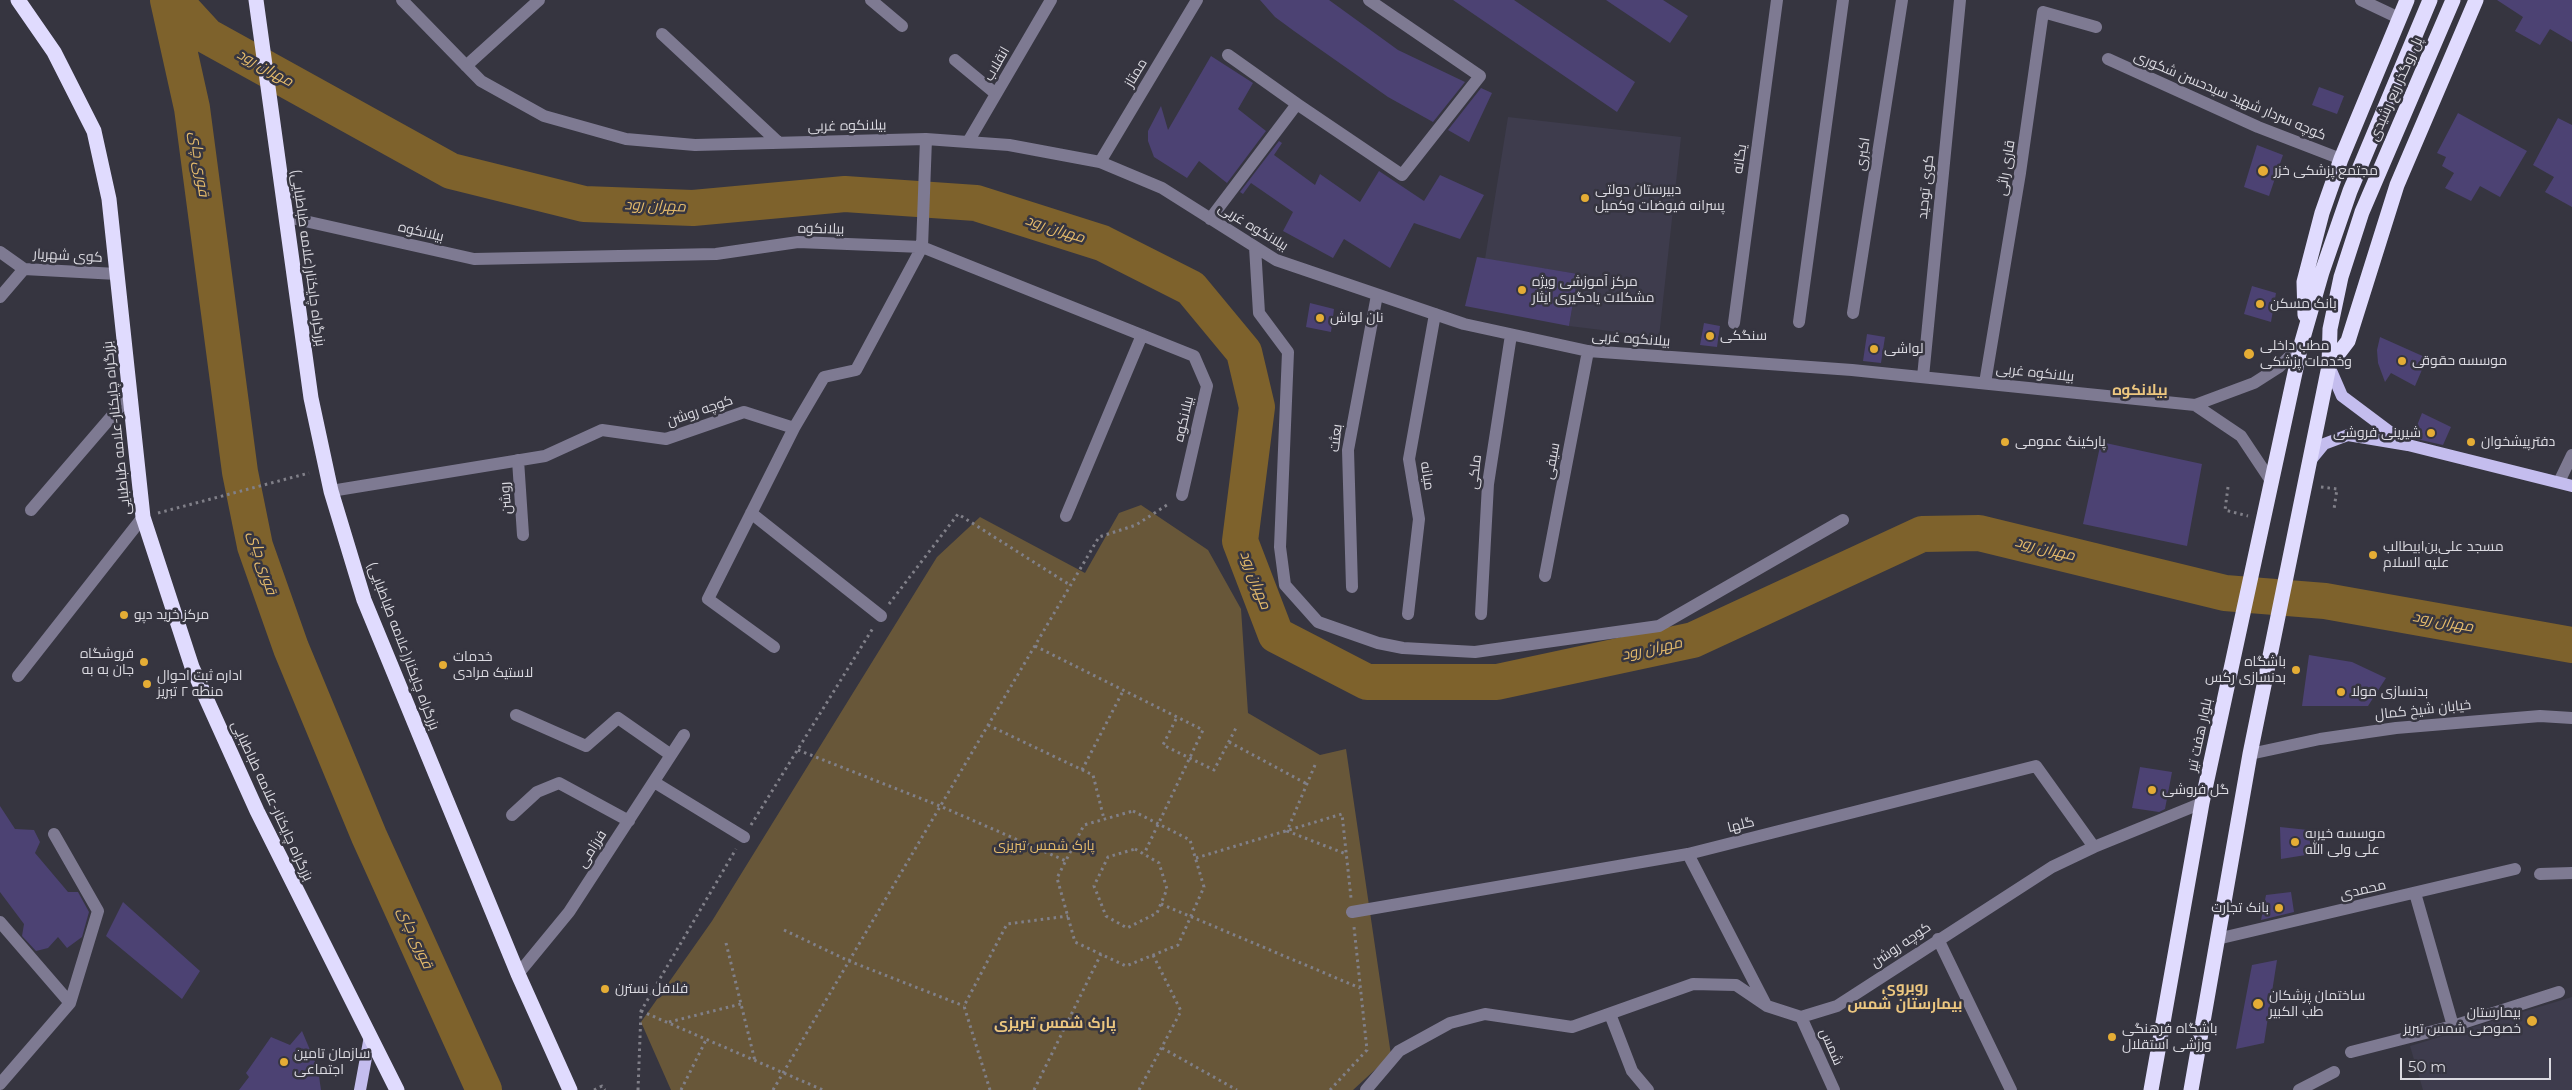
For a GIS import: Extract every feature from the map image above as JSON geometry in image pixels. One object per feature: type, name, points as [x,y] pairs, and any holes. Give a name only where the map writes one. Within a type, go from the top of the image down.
[{"type":"highway","name":"بزرگراه چایکنار-علامه طباطبایی","points":[[18,0],[54,52],[94,131],[109,199],[143,517],[192,667],[257,811],[397,1090]]},
{"type":"highway","name":"بزرگراه چایکنار(علامه طباطبایی)","points":[[256,0],[311,398],[330,491],[364,600],[518,974],[570,1090]]},
{"type":"highway","points":[[2306,328],[2304,282],[2322,214],[2341,159],[2407,0]]},
{"type":"highway","name":"پل روگذر ربع رشیدی","points":[[2322,272],[2350,191],[2430,0]]},
{"type":"highway","name":"پل روگذر ربع رشیدی","points":[[2329,366],[2330,329],[2341,278],[2375,179],[2453,0]]},
{"type":"highway","points":[[2191,1090],[2250,754],[2329,366],[2348,341],[2397,185],[2476,0]]},
{"type":"highway","name":"بلوار هفت تیر","points":[[2151,1090],[2202,804],[2301,345],[2322,272]]},
{"type":"main road","points":[[2329,366],[2342,396],[2408,445]]},
{"type":"main road","points":[[2310,460],[2324,444],[2348,435],[2408,445],[2572,486]]},
{"type":"main road","points":[[360,1090],[370,1036]]},
{"type":"street","name":"بیلانکوه غربی","points":[[402,0],[481,81],[544,116],[626,139],[695,145],[926,139],[1009,145],[1100,162],[1162,188],[1276,260],[1464,324],[1588,351],[1923,377],[2194,405],[2254,383],[2279,367],[2301,345]]},
{"type":"street","points":[[466,66],[539,0]]},
{"type":"street","points":[[871,0],[902,26]]},
{"type":"street","name":"انقلاب","points":[[968,142],[1051,0]]},
{"type":"street","name":"ممتاز","points":[[1100,162],[1197,0]]},
{"type":"street","points":[[1228,55],[1402,176],[1480,76],[1369,0]]},
{"type":"street","name":"یگانه","points":[[1734,323],[1777,0]]},
{"type":"street","points":[[1799,322],[1843,0]]},
{"type":"street","name":"اکبری","points":[[1853,313],[1902,0]]},
{"type":"street","name":"کوی توحید","points":[[1923,377],[1960,0]]},
{"type":"street","points":[[2361,0],[2399,18]]},
{"type":"street","name":"قاری راثی","points":[[1986,383],[2020,173],[2043,12],[2096,27]]},
{"type":"street","points":[[662,34],[779,143]]},
{"type":"street","name":"کوچه سردار شهید سیدحسن شکوری","points":[[2108,59],[2249,123],[2341,159]]},
{"type":"street","points":[[954,60],[996,94]]},
{"type":"street","points":[[1210,219],[1297,104]]},
{"type":"street","points":[[774,646],[708,599],[794,428],[824,377],[856,370],[922,247],[926,139]]},
{"type":"street","name":"بیلانکوه","points":[[286,217],[474,259],[716,254],[798,242],[922,247],[1194,356],[1207,386],[1182,495]]},
{"type":"street","points":[[1255,247],[1259,313],[1288,352],[1280,547],[1285,585],[1318,622],[1378,643],[1404,648],[1475,652],[1659,626],[1843,520]]},
{"type":"street","points":[[0,252],[24,269]]},
{"type":"street","name":"کوی شهریار","points":[[0,297],[24,269],[117,274]]},
{"type":"street","name":"بعثت","points":[[1352,587],[1348,450],[1377,295]]},
{"type":"street","name":"میانه","points":[[1408,614],[1420,519],[1409,459],[1435,314]]},
{"type":"street","points":[[1066,516],[1142,335]]},
{"type":"street","name":"ملکی","points":[[1481,614],[1488,484],[1511,335]]},
{"type":"street","name":"سیفی","points":[[1545,576],[1588,351]]},
{"type":"street","points":[[31,510],[130,395]]},
{"type":"street","name":"بیلانکوه غربی","points":[[2194,405],[2241,436],[2271,481]]},
{"type":"street","name":"کوچه روشن","points":[[330,491],[545,456],[602,430],[666,439],[744,412],[794,428]]},
{"type":"street","points":[[2559,482],[2572,456]]},
{"type":"street","name":"روشن","points":[[518,460],[523,535]]},
{"type":"street","points":[[751,514],[881,616]]},
{"type":"street","points":[[18,676],[143,517]]},
{"type":"street","points":[[516,715],[586,746],[618,718],[671,755]]},
{"type":"street","name":"خیابان شیخ کمال","points":[[2250,754],[2320,739],[2396,728],[2540,716],[2572,718]]},
{"type":"street","name":"فرزامی","points":[[518,974],[570,912],[684,735]]},
{"type":"street","name":"گلها","points":[[1352,912],[1688,854],[2036,766],[2094,847]]},
{"type":"street","points":[[654,782],[744,837]]},
{"type":"street","points":[[512,815],[537,792],[559,783],[628,821]]},
{"type":"street","name":"کوچه روشن","points":[[1801,1016],[1837,1006],[2052,867],[2094,847],[2202,804]]},
{"type":"street","points":[[0,1084],[70,1003],[98,911],[54,834]]},
{"type":"street","points":[[1688,854],[1767,1006]]},
{"type":"street","name":"محمدی","points":[[2217,939],[2515,869]]},
{"type":"street","points":[[2540,874],[2572,873]]},
{"type":"street","points":[[2415,893],[2453,1026]]},
{"type":"street","points":[[0,922],[70,1003]]},
{"type":"street","points":[[1938,939],[2011,1090]]},
{"type":"street","points":[[1366,1090],[1400,1051],[1450,1023],[1485,1014],[1572,1027],[1693,984],[1736,985],[1767,1006],[1801,1016]]},
{"type":"street","points":[[2351,1052],[2453,1026],[2559,992]]},
{"type":"street","points":[[1610,1014],[1632,1071],[1648,1090]]},
{"type":"street","name":"شمس","points":[[1801,1016],[1834,1090]]},
{"type":"street","points":[[2299,1090],[2334,1072]]},
{"type":"path","points":[[143,517],[296,476]]},
{"type":"path","points":[[2228,488],[2225,510],[2263,519]]},
{"type":"path","points":[[2334,508],[2337,489]]},
{"type":"path","points":[[773,1090],[1099,536],[1136,525],[1182,495]]},
{"type":"path","points":[[638,1090],[641,1011],[744,837],[881,616],[958,514],[1070,585]]},
{"type":"path","points":[[1035,646],[1203,730],[1144,854]]},
{"type":"path","points":[[1082,770],[1123,691]]},
{"type":"path","points":[[1176,718],[1163,744],[1214,770],[1238,726]]},
{"type":"path","points":[[988,725],[1093,775],[1104,819]]},
{"type":"path","points":[[1229,742],[1307,784]]},
{"type":"path","points":[[798,750],[940,806],[1066,860]]},
{"type":"path","points":[[1287,831],[1315,765]]},
{"type":"path","points":[[1133,811],[1190,840],[1204,887],[1178,945],[1126,966],[1075,942],[1057,878],[1084,825],[1104,819],[1133,811]]},
{"type":"path","points":[[1196,858],[1342,814],[1368,1050],[1330,1090]]},
{"type":"path","points":[[1287,831],[1346,854]]},
{"type":"path","points":[[1134,849],[1160,863],[1167,889],[1161,904],[1157,913],[1127,928],[1106,916],[1094,886],[1108,857],[1134,849]]},
{"type":"path","points":[[1161,904],[1360,988]]},
{"type":"path","points":[[990,1090],[964,1006],[1007,924],[1068,916]]},
{"type":"path","points":[[784,930],[849,961],[964,1006]]},
{"type":"path","points":[[726,943],[755,1061]]},
{"type":"path","points":[[1034,1090],[1101,954]]},
{"type":"path","points":[[1139,1090],[1181,1011],[1153,955]]},
{"type":"path","points":[[668,1023],[741,1004]]},
{"type":"path","points":[[641,1011],[823,1090]]},
{"type":"path","points":[[681,1090],[706,1040]]},
{"type":"path","points":[[1162,1048],[1238,1090]]},
{"type":"path","points":[[594,1090],[603,1088]]},
{"type":"shaded area","name":"دبیرستان دولتی پسرانه فیوضات وکمیل","points":[[1508,117],[1681,137],[1659,337],[1569,326],[1578,274],[1485,259]]},
{"type":"shaded area","name":"بیمارستان خصوصی شمس تبریز","points":[[2572,997],[2572,1090],[2423,1090],[2410,1046]]},
{"type":"green space","name":"پارک شمس تبریزی","points":[[1141,505],[1208,550],[1241,609],[1248,713],[1320,755],[1346,749],[1391,1055],[1353,1090],[671,1090],[641,1022],[712,921],[937,557],[980,517],[1085,573],[1119,513]]},
{"type":"building","points":[[1260,0],[1329,0],[1398,50],[1465,82],[1433,122],[1388,97],[1294,31],[1275,17]]},
{"type":"building","points":[[1453,0],[1514,0],[1635,82],[1617,112]]},
{"type":"building","points":[[1606,0],[1663,0],[1688,16],[1670,43]]},
{"type":"building","points":[[2497,0],[2572,0],[2572,42],[2550,29],[2540,45],[2515,31],[2523,17]]},
{"type":"building","points":[[1211,56],[1253,83],[1238,109],[1266,131],[1227,183],[1199,161],[1187,178],[1154,157],[1148,141],[1148,131],[1161,106],[1168,130]]},
{"type":"building","points":[[2319,87],[2344,96],[2337,114],[2312,105]]},
{"type":"building","points":[[1481,88],[1492,93],[1469,142],[1448,130]]},
{"type":"building","points":[[2458,113],[2527,151],[2500,197],[2480,186],[2471,201],[2445,188],[2454,173],[2442,166],[2446,157],[2437,153]]},
{"type":"building","points":[[2558,118],[2572,125],[2572,207],[2545,192],[2554,177],[2533,165]]},
{"type":"building","points":[[1279,141],[1282,143],[1274,155],[1315,185],[1320,174],[1360,202],[1379,171],[1424,201],[1440,175],[1484,195],[1460,239],[1414,223],[1390,268],[1344,239],[1333,258],[1283,231],[1293,212],[1251,183],[1243,194],[1240,192]]},
{"type":"building","name":"مجتمع پزشکی خزر","points":[[2257,145],[2283,155],[2269,196],[2244,187]]},
{"type":"building","name":"مرکز آموزشی ویژه مشکلات یادگیری ایثار","points":[[1477,257],[1578,274],[1569,326],[1465,306]]},
{"type":"building","name":"بانک مسکن","points":[[2252,286],[2276,293],[2271,322],[2244,314]]},
{"type":"building","name":"نان لواش","points":[[1310,303],[1334,309],[1331,332],[1306,327]]},
{"type":"building","name":"سنگکی","points":[[1704,323],[1720,326],[1717,347],[1700,345]]},
{"type":"building","name":"لواشی","points":[[1867,334],[1885,337],[1881,363],[1863,361]]},
{"type":"building","name":"موسسه حقوقی","points":[[2380,337],[2427,358],[2415,386],[2391,373],[2385,382],[2378,363],[2377,350]]},
{"type":"building","name":"شیرینی فروشی","points":[[2422,413],[2451,427],[2443,445],[2412,438]]},
{"type":"building","points":[[2101,442],[2202,464],[2187,546],[2083,524]]},
{"type":"building","name":"بدنسازی مولا","points":[[2309,655],[2352,662],[2386,678],[2368,706],[2302,706]]},
{"type":"building","name":"گل فروشی","points":[[2140,767],[2172,772],[2165,809],[2159,812],[2132,808]]},
{"type":"building","points":[[0,806],[15,829],[34,830],[40,842],[35,853],[68,892],[78,892],[89,912],[82,937],[67,948],[58,937],[48,948],[36,951],[22,936],[24,924],[0,892]]},
{"type":"building","name":"موسسه خیریه علی ولی الله","points":[[2280,827],[2308,830],[2312,854],[2281,859]]},
{"type":"building","name":"بانک تجارت","points":[[2291,892],[2294,912],[2261,920],[2266,895]]},
{"type":"building","points":[[123,902],[200,971],[182,999],[106,936]]},
{"type":"building","name":"ساختمان پزشکان طب الکبیر","points":[[2277,960],[2264,1043],[2236,1049],[2252,965]]},
{"type":"building","name":"سازمان تامین اجتماعی","points":[[302,1031],[318,1069],[321,1090],[239,1090],[249,1077],[246,1073],[271,1037],[290,1045]]},
{"type":"waterway","name":"قوری چای","points":[[168,0],[192,108],[240,472],[255,546],[291,648],[369,836],[484,1090]]},
{"type":"waterway","name":"مهران رود","points":[[174,0],[207,36],[451,171],[584,204],[693,208],[845,194],[976,203],[1102,243],[1191,288],[1244,352],[1257,407],[1240,541],[1276,635],[1367,682],[1497,682],[1693,640],[1922,534],[1979,533],[2225,593],[2325,601],[2572,645]]},
{"type":"place","name":"مجتمع پزشکی خزر","points":[[2263,171]]},
{"type":"place","name":"دبیرستان دولتی پسرانه فیوضات وکمیل","points":[[1585,198]]},
{"type":"place","name":"مرکز آموزشی ویژه مشکلات یادگیری ایثار","points":[[1522,290]]},
{"type":"place","name":"بانک مسکن","points":[[2260,304]]},
{"type":"place","name":"نان لواش","points":[[1320,318]]},
{"type":"place","name":"سنگکی","points":[[1710,336]]},
{"type":"place","name":"لواشی","points":[[1874,349]]},
{"type":"place","name":"مطب داخلی وخدمات پزشکی","points":[[2249,354]]},
{"type":"place","name":"موسسه حقوقی","points":[[2402,361]]},
{"type":"place","name":"شیرینی فروشی","points":[[2431,433]]},
{"type":"place","name":"پارکینگ عمومی","points":[[2005,442]]},
{"type":"place","name":"دفترپیشخوان","points":[[2471,442]]},
{"type":"place","name":"مسجد علی‌بن‌ابیطالب علیه السلام","points":[[2373,555]]},
{"type":"place","name":"مرکز خرید دپو","points":[[124,615]]},
{"type":"place","name":"فروشگاه جان به به","points":[[144,662]]},
{"type":"place","name":"خدمات لاستیک مرادی","points":[[443,665]]},
{"type":"place","name":"باشگاه بدنسازی رکس","points":[[2296,670]]},
{"type":"place","name":"اداره ثبت احوال منطه ۲ تبریز","points":[[147,684]]},
{"type":"place","name":"بدنسازی مولا","points":[[2341,692]]},
{"type":"place","name":"گل فروشی","points":[[2152,790]]},
{"type":"place","name":"موسسه خیریه علی ولی الله","points":[[2295,842]]},
{"type":"place","name":"بانک تجارت","points":[[2279,908]]},
{"type":"place","name":"فلافل نسترن","points":[[605,989]]},
{"type":"place","name":"ساختمان پزشکان طب الکبیر","points":[[2258,1004]]},
{"type":"place","name":"بیمارستان خصوصی شمس تبریز","points":[[2532,1021]]},
{"type":"place","name":"باشگاه فرهنگی ورزشی استقلال","points":[[2112,1037]]},
{"type":"place","name":"سازمان تامین اجتماعی","points":[[284,1062]]},
{"type":"district","name":"بیلانکوه","points":[[2140,391]]},
{"type":"district","name":"روبروی بیمارستان شمس","points":[[1905,996]]},
{"type":"district","name":"پارک شمس تبریزی","points":[[1055,1024]]}]
